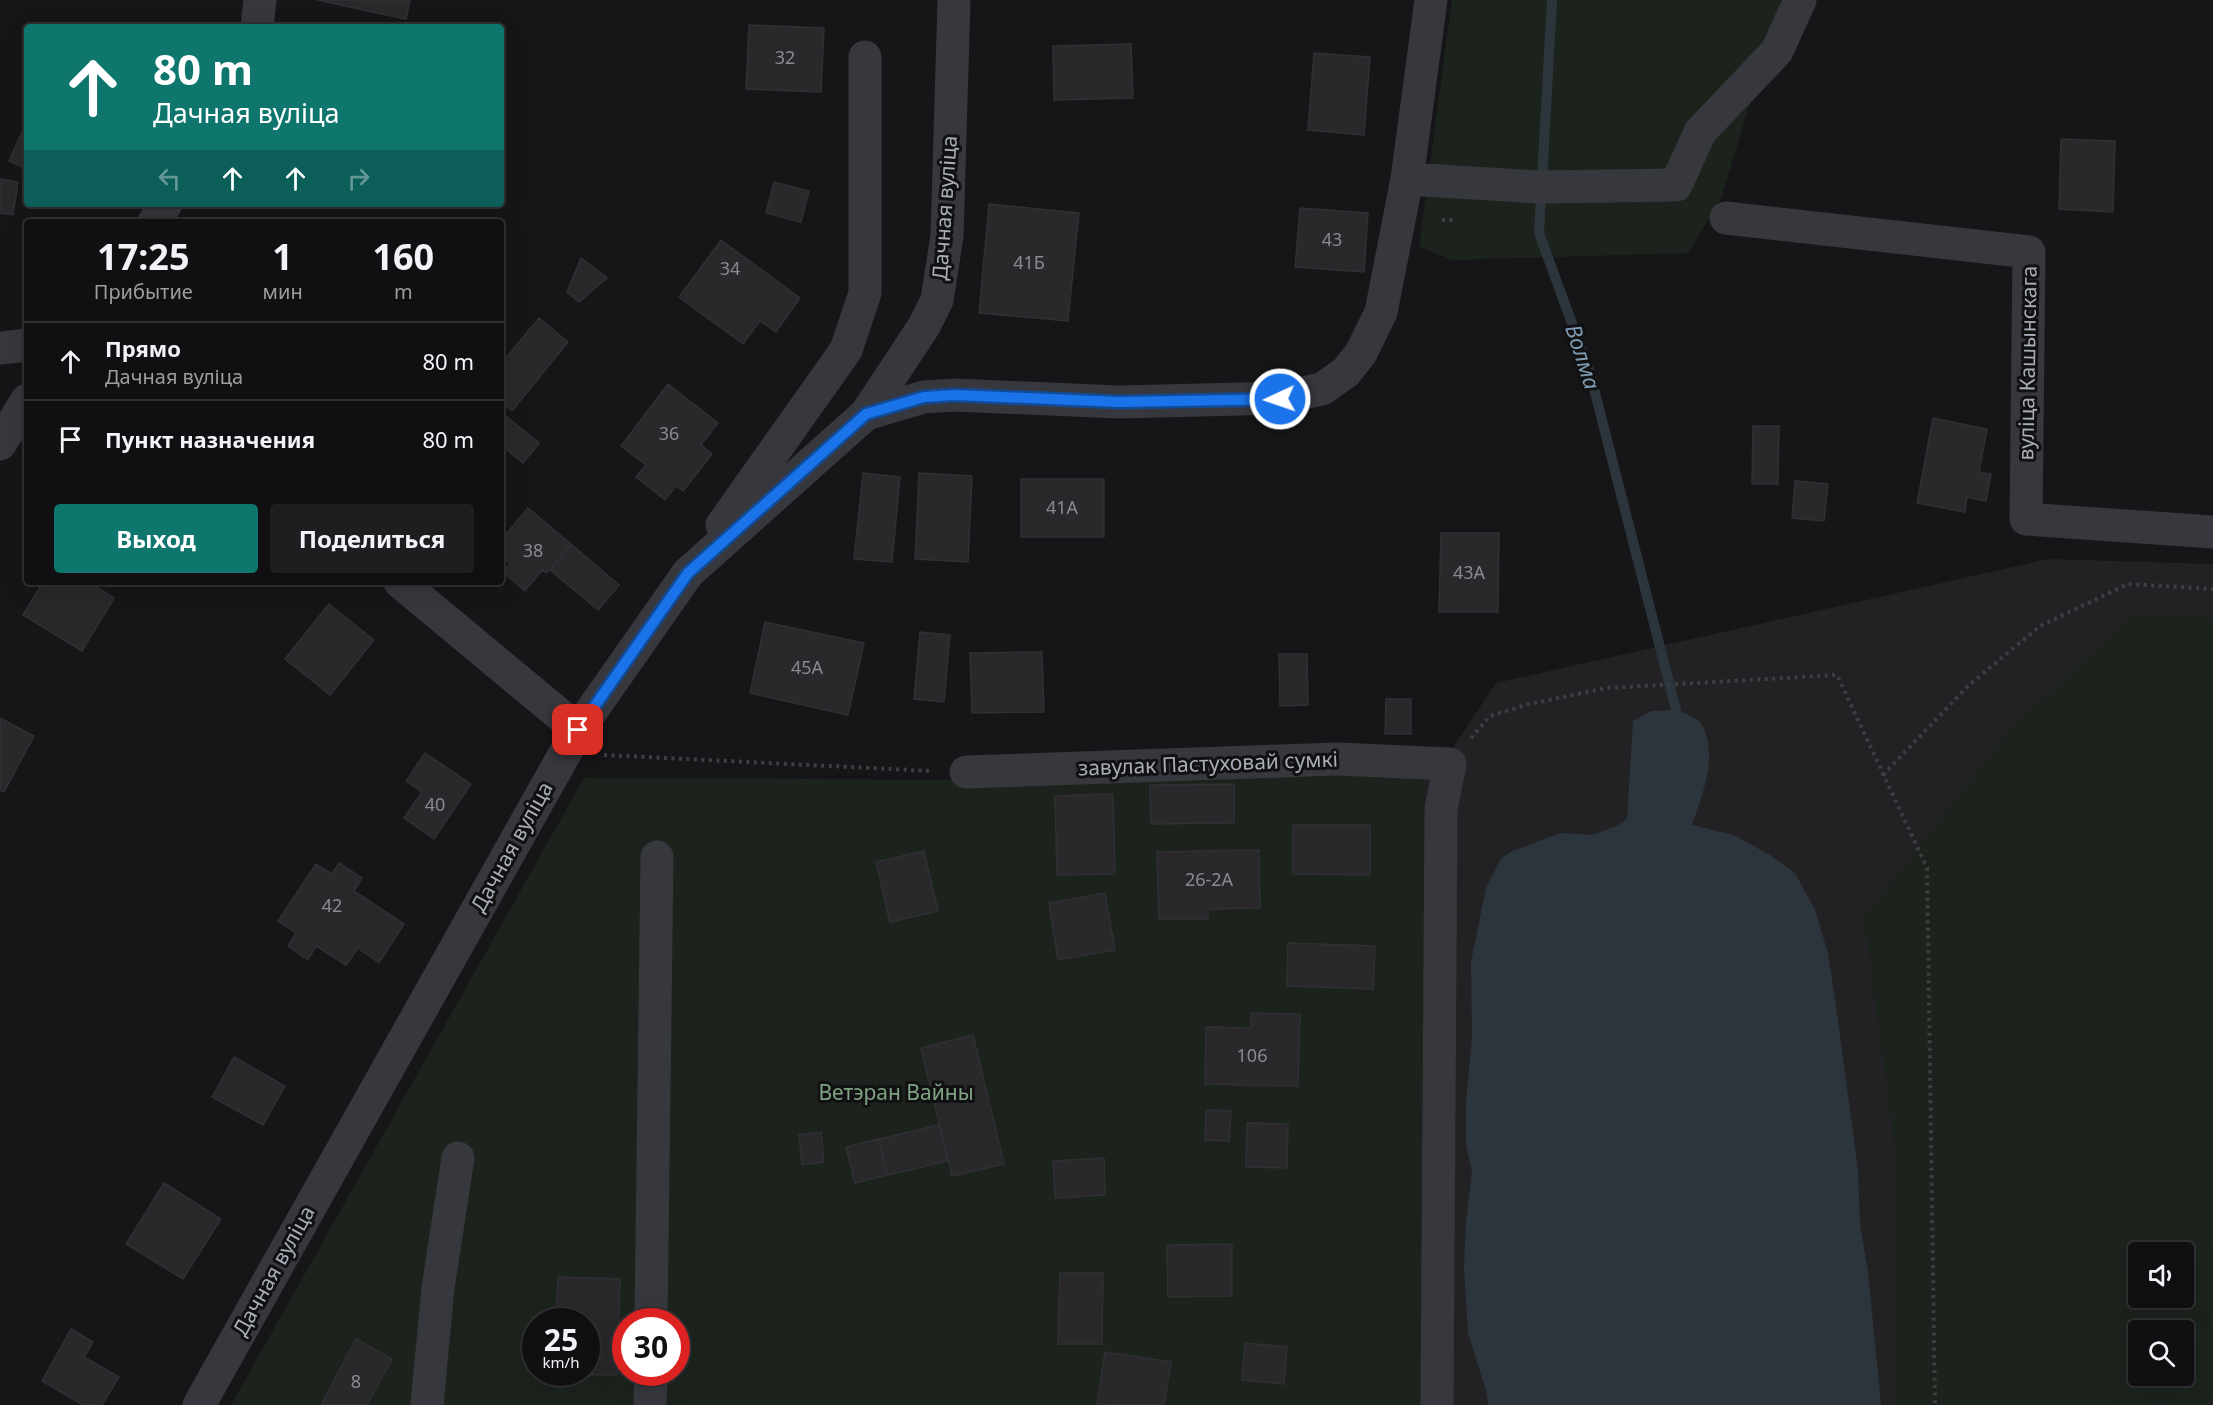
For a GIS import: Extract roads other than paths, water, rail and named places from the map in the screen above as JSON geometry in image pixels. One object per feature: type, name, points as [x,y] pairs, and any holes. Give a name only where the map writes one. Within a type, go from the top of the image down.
[{"type":"street","points":[[257,24],[260,0]]},
{"type":"street","name":"Дачная вуліца","points":[[199,1405],[578,730],[688,573],[866,414],[924,327],[938,300],[944,273],[954,0]]},
{"type":"street","points":[[866,414],[924,397],[955,395],[1119,402],[1280,399],[1322,389],[1346,372],[1361,353],[1381,312],[1407,179],[1431,0]]},
{"type":"street","points":[[1407,179],[1540,187],[1676,185],[1700,132],[1776,51],[1800,0]]},
{"type":"street","points":[[688,573],[846,350],[865,293],[865,57]]},
{"type":"street","name":"вуліца Кашынскага","points":[[1726,219],[2029,252],[2026,519],[2213,532]]},
{"type":"street","points":[[0,348],[24,345]]},
{"type":"street","points":[[0,444],[24,405]]},
{"type":"street","points":[[404,585],[578,730]]},
{"type":"street","name":"завулак Пастуховай сумкі","points":[[966,772],[1338,759],[1450,764],[1441,809],[1437,1405]]},
{"type":"street","points":[[651,1308],[657,857]]},
{"type":"street","points":[[427,1405],[438,1288],[458,1158]]},
{"type":"street","points":[[650,1405],[651,1386]]},
{"type":"waterway","name":"Волма","points":[[1552,0],[1539,233],[1590,373],[1676,710]]},
{"type":"park label","name":"Ветэран Вайны","points":[[896,1093]]}]
